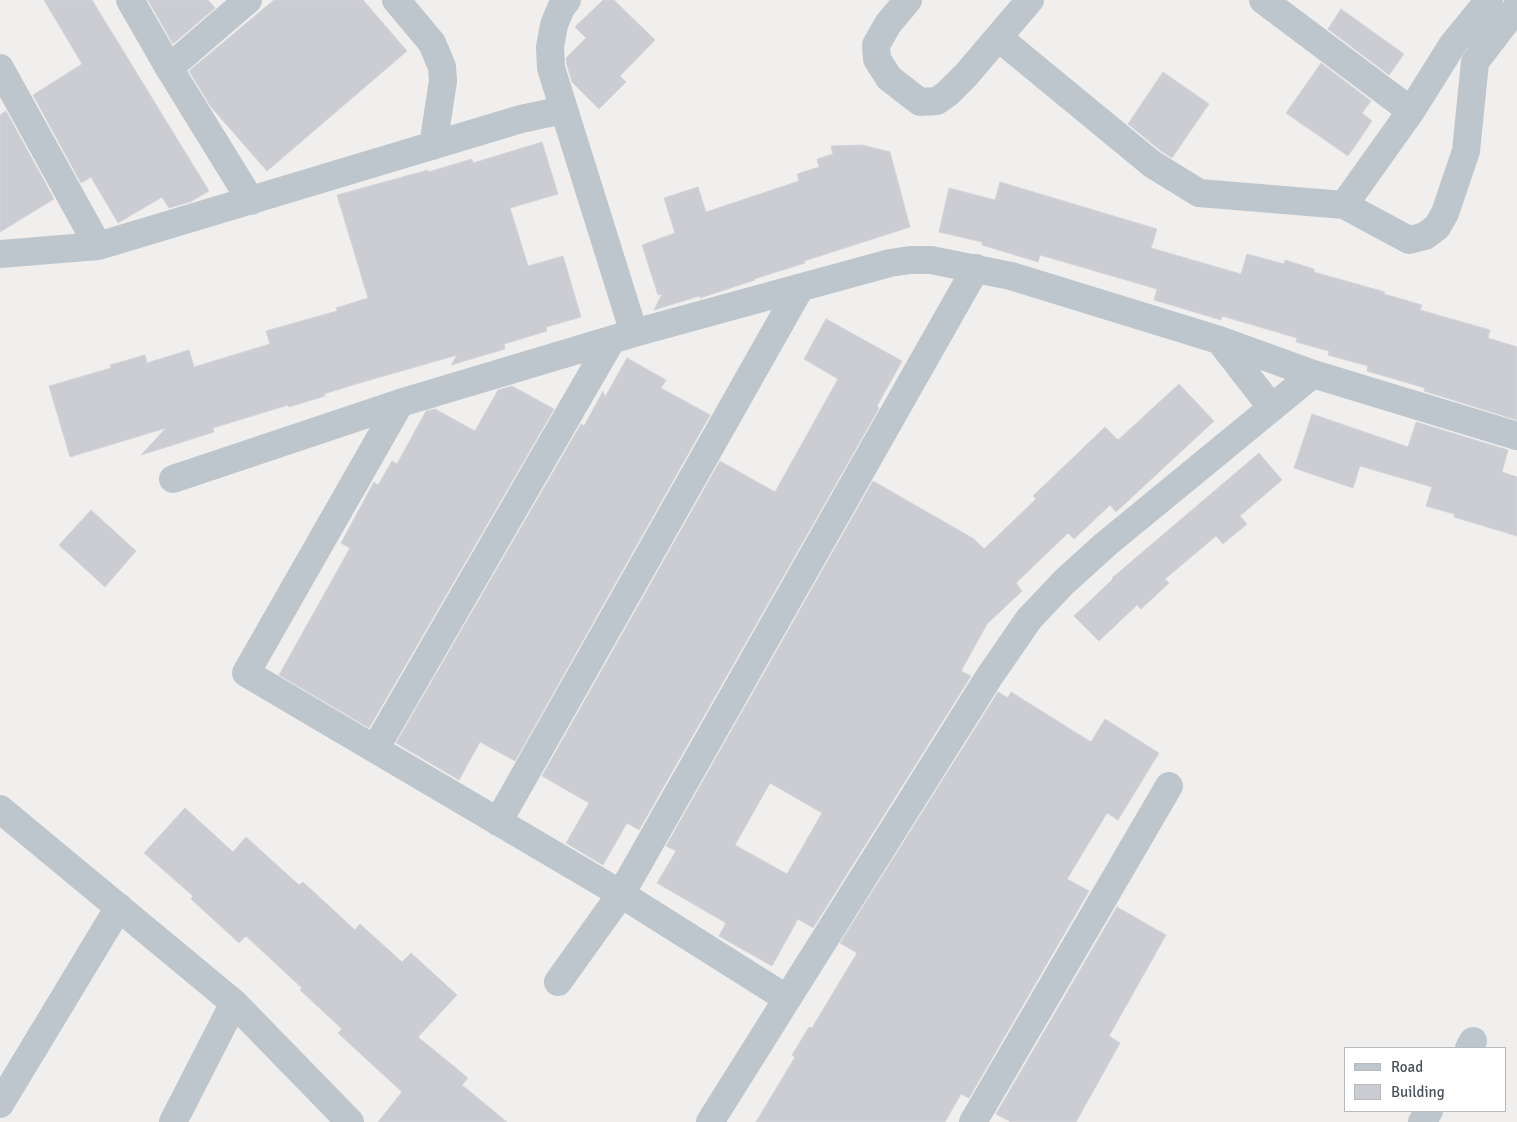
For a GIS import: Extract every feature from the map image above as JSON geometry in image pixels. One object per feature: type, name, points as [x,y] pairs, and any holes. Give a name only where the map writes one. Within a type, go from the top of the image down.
[{"type":"street","points":[[130,0],[169,68],[251,201]]},
{"type":"street","points":[[169,68],[248,0]]},
{"type":"street","points":[[396,0],[432,43],[442,67],[443,81],[433,146]]},
{"type":"street","points":[[376,749],[623,337],[577,148],[563,110],[551,68],[550,47],[554,25],[561,8],[568,0]]},
{"type":"street","points":[[908,0],[888,24],[876,45],[878,59],[889,78],[920,102],[937,101],[948,93],[999,38],[1030,0]]},
{"type":"street","points":[[1263,0],[1411,111]]},
{"type":"street","points":[[1344,205],[1411,111],[1453,44],[1489,0]]},
{"type":"street","points":[[999,38],[1152,164],[1199,194],[1344,205],[1409,240],[1425,236],[1437,227],[1445,213],[1466,151],[1475,62],[1517,7]]},
{"type":"street","points":[[1453,44],[1475,62]]},
{"type":"street","points":[[0,68],[98,246]]},
{"type":"street","points":[[0,254],[98,246],[521,119],[563,110]]},
{"type":"street","points":[[173,479],[400,403],[623,337],[890,263],[910,260],[931,260],[1011,276],[1219,340],[1313,374],[1517,436]]},
{"type":"street","points":[[558,982],[621,894],[976,268]]},
{"type":"street","points":[[498,822],[800,288]]},
{"type":"street","points":[[1219,340],[1272,408]]},
{"type":"street","points":[[710,1122],[984,685],[1029,619],[1064,582],[1106,544],[1313,374]]},
{"type":"street","points":[[400,403],[246,673],[621,894],[786,998]]},
{"type":"street","points":[[973,1122],[1168,786]]},
{"type":"street","points":[[0,809],[234,1003],[350,1122]]},
{"type":"street","points":[[0,1104],[119,907]]},
{"type":"street","points":[[173,1122],[234,1003]]},
{"type":"building","points":[[44,0],[92,0],[209,191],[190,202],[169,208],[162,197],[118,223],[91,177],[81,183],[33,95],[82,64]]},
{"type":"building","points":[[148,0],[208,0],[215,8],[173,44]]},
{"type":"building","points":[[274,0],[363,0],[407,51],[267,171],[211,107],[189,71]]},
{"type":"building","points":[[603,0],[614,0],[655,40],[620,76],[626,82],[599,109],[572,82],[566,58],[586,38],[575,27]]},
{"type":"building","points":[[1341,9],[1404,54],[1389,75],[1328,29]]},
{"type":"building","points":[[1321,63],[1371,101],[1362,113],[1372,121],[1348,156],[1286,113]]},
{"type":"building","points":[[1163,72],[1209,104],[1172,158],[1128,124]]},
{"type":"building","points":[[6,111],[54,199],[0,232],[0,115]]},
{"type":"building","points":[[542,142],[558,194],[510,208],[528,266],[563,256],[581,317],[546,327],[547,331],[504,344],[505,349],[451,365],[457,355],[356,384],[324,394],[325,396],[289,407],[288,405],[213,428],[214,432],[141,455],[166,428],[70,457],[49,386],[111,368],[110,365],[145,355],[147,363],[189,350],[194,367],[270,344],[266,331],[337,311],[336,308],[368,298],[337,195],[472,159],[473,163]]},
{"type":"building","points":[[862,145],[890,152],[910,227],[804,261],[805,263],[700,298],[699,296],[654,310],[662,294],[658,295],[642,245],[675,233],[664,198],[698,187],[706,212],[799,181],[797,174],[819,167],[817,159],[833,154],[831,146]]},
{"type":"building","points":[[1000,182],[1157,229],[1151,248],[1241,274],[1247,254],[1284,264],[1285,260],[1314,269],[1314,272],[1385,292],[1384,294],[1422,305],[1420,310],[1490,330],[1488,338],[1517,347],[1517,420],[1424,391],[1425,388],[1367,371],[1368,366],[1328,355],[1329,351],[1296,342],[1297,338],[1222,316],[1221,320],[1154,300],[1157,289],[1040,255],[1038,262],[982,245],[982,242],[939,232],[949,188],[995,200]]},
{"type":"building","points":[[826,319],[902,361],[877,406],[879,408],[639,830],[627,823],[603,865],[566,843],[589,803],[542,776],[720,461],[775,492],[838,379],[804,359]]},
{"type":"building","points":[[627,358],[666,380],[661,388],[710,415],[515,761],[480,742],[459,780],[396,743],[581,424],[584,426],[603,391],[605,397]]},
{"type":"building","points":[[1179,384],[1214,421],[1116,512],[1110,505],[1074,539],[1068,533],[1016,583],[1022,591],[987,624],[961,671],[971,676],[813,928],[798,919],[772,966],[719,936],[726,923],[657,883],[676,851],[666,846],[873,481],[974,539],[984,549],[1036,499],[1033,496],[1105,427],[1118,440]],"holes":[[[770,783],[822,813],[787,874],[735,845]]]},
{"type":"building","points":[[512,386],[554,409],[369,728],[279,675],[350,548],[341,543],[374,482],[378,485],[392,461],[397,464],[426,411],[435,409],[475,431],[498,390]]},
{"type":"building","points":[[1312,414],[1408,447],[1416,422],[1508,450],[1502,472],[1517,477],[1517,536],[1454,517],[1454,514],[1426,506],[1432,487],[1360,466],[1353,488],[1294,468]]},
{"type":"building","points":[[1259,453],[1282,480],[1240,516],[1247,524],[1223,544],[1216,536],[1165,579],[1169,583],[1141,609],[1137,605],[1099,641],[1074,616],[1112,578]]},
{"type":"building","points":[[91,510],[136,551],[105,587],[59,545]]},
{"type":"building","points":[[998,692],[1008,698],[1011,692],[1091,742],[1105,719],[1159,753],[1118,820],[1107,813],[1067,879],[1089,891],[969,1098],[961,1094],[945,1122],[756,1122],[795,1057],[792,1055],[809,1027],[812,1028],[857,953],[840,943]]},
{"type":"building","points":[[185,808],[233,852],[246,837],[299,885],[303,882],[355,930],[360,924],[402,962],[411,953],[457,995],[418,1037],[468,1078],[462,1085],[507,1122],[378,1122],[402,1092],[338,1033],[342,1029],[300,990],[302,988],[246,936],[239,943],[191,899],[193,896],[144,853]]},
{"type":"building","points":[[1117,907],[1166,935],[1109,1036],[1120,1043],[1076,1122],[1011,1122],[996,1114]]}]
